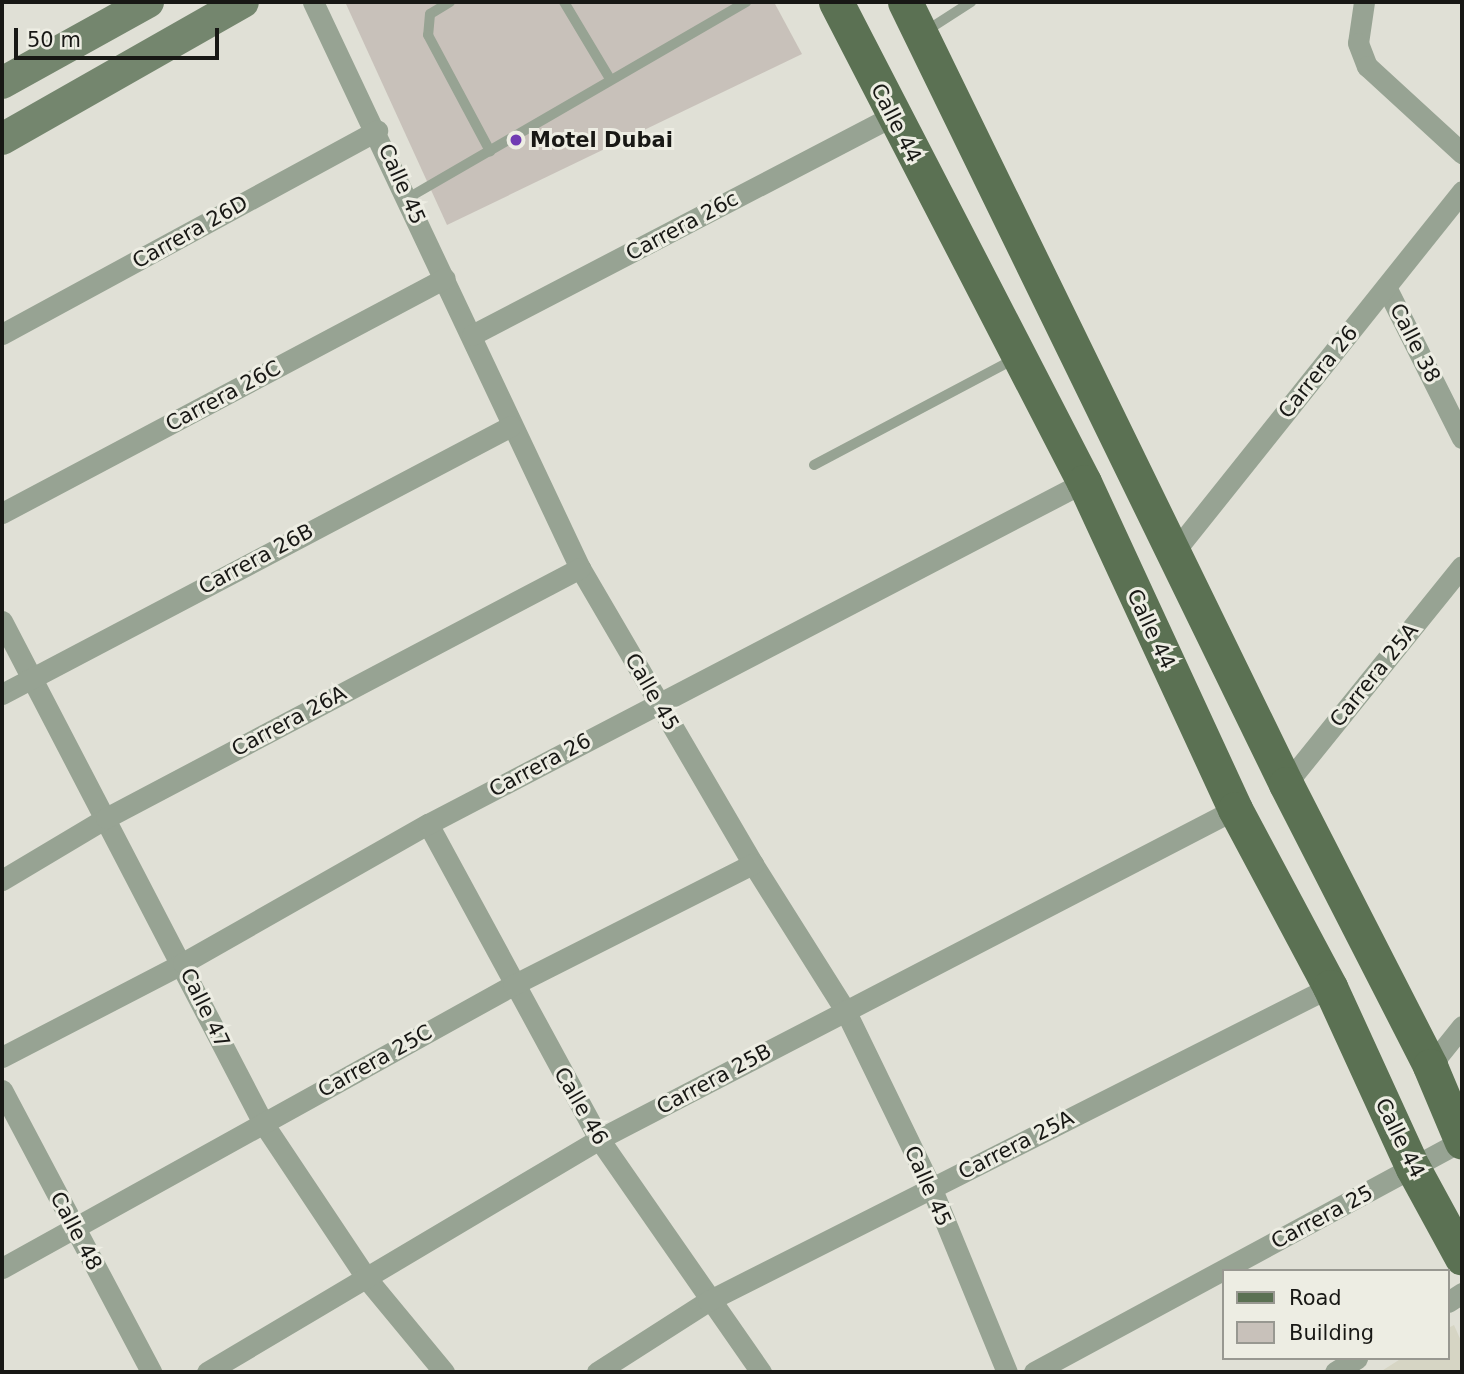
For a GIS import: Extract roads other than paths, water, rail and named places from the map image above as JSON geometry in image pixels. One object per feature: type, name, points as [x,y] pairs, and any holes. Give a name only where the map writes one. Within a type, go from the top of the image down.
[{"type":"main road","name":"Calle 44","points":[[836,2],[892,116],[1084,482],[1235,809],[1329,987],[1413,1168],[1462,1258]]},
{"type":"main road","points":[[905,2],[1286,784],[1430,1066],[1462,1141]]},
{"type":"street","points":[[2,83],[148,2]]},
{"type":"street","points":[[2,139],[243,2]]},
{"type":"street","name":"Calle 45","points":[[313,2],[377,130],[511,426],[580,568],[753,864],[845,1010],[931,1187],[1007,1372]]},
{"type":"street","points":[[1364,2],[1358,43],[1367,66],[1462,153]]},
{"type":"street","name":"Carrera 26c","points":[[472,335],[892,116]]},
{"type":"street","name":"Carrera 26D","points":[[2,334],[377,130]]},
{"type":"street","name":"Carrera 26","points":[[1174,552],[1462,191]]},
{"type":"street","name":"Carrera 26C","points":[[2,513],[445,278]]},
{"type":"street","name":"Calle 38","points":[[1386,287],[1462,438]]},
{"type":"street","name":"Carrera 26B","points":[[2,694],[31,676],[511,426]]},
{"type":"street","name":"Carrera 26","points":[[2,1058],[183,963],[428,824],[1084,482]]},
{"type":"street","name":"Carrera 25A","points":[[1286,784],[1462,566]]},
{"type":"street","name":"Carrera 26A","points":[[2,880],[106,818],[580,568]]},
{"type":"street","name":"Calle 47","points":[[2,621],[183,963],[263,1123],[367,1279],[444,1372]]},
{"type":"street","name":"Carrera 25B","points":[[207,1372],[599,1139],[1235,809]]},
{"type":"street","name":"Calle 46","points":[[428,824],[513,985],[599,1139],[708,1301],[761,1372]]},
{"type":"street","name":"Carrera 25C","points":[[2,1268],[513,985],[753,864]]},
{"type":"street","name":"Carrera 25A","points":[[597,1372],[708,1301],[1329,987]]},
{"type":"street","points":[[1430,1066],[1462,1026]]},
{"type":"street","name":"Calle 48","points":[[2,1090],[151,1372]]},
{"type":"street","name":"Carrera 25","points":[[1225,1269],[1462,1141]]},
{"type":"street","name":"Carrera 25","points":[[1034,1372],[1222,1271]]},
{"type":"street","points":[[1335,1372],[1354,1360]]},
{"type":"lane","points":[[450,2],[430,15],[428,35],[490,151]]},
{"type":"lane","points":[[564,2],[610,79]]},
{"type":"lane","points":[[408,198],[733,5],[746,2]]},
{"type":"lane","points":[[920,35],[971,2]]},
{"type":"lane","points":[[814,465],[1019,356]]},
{"type":"place","name":"Motel Dubai","points":[[516,140]]}]
